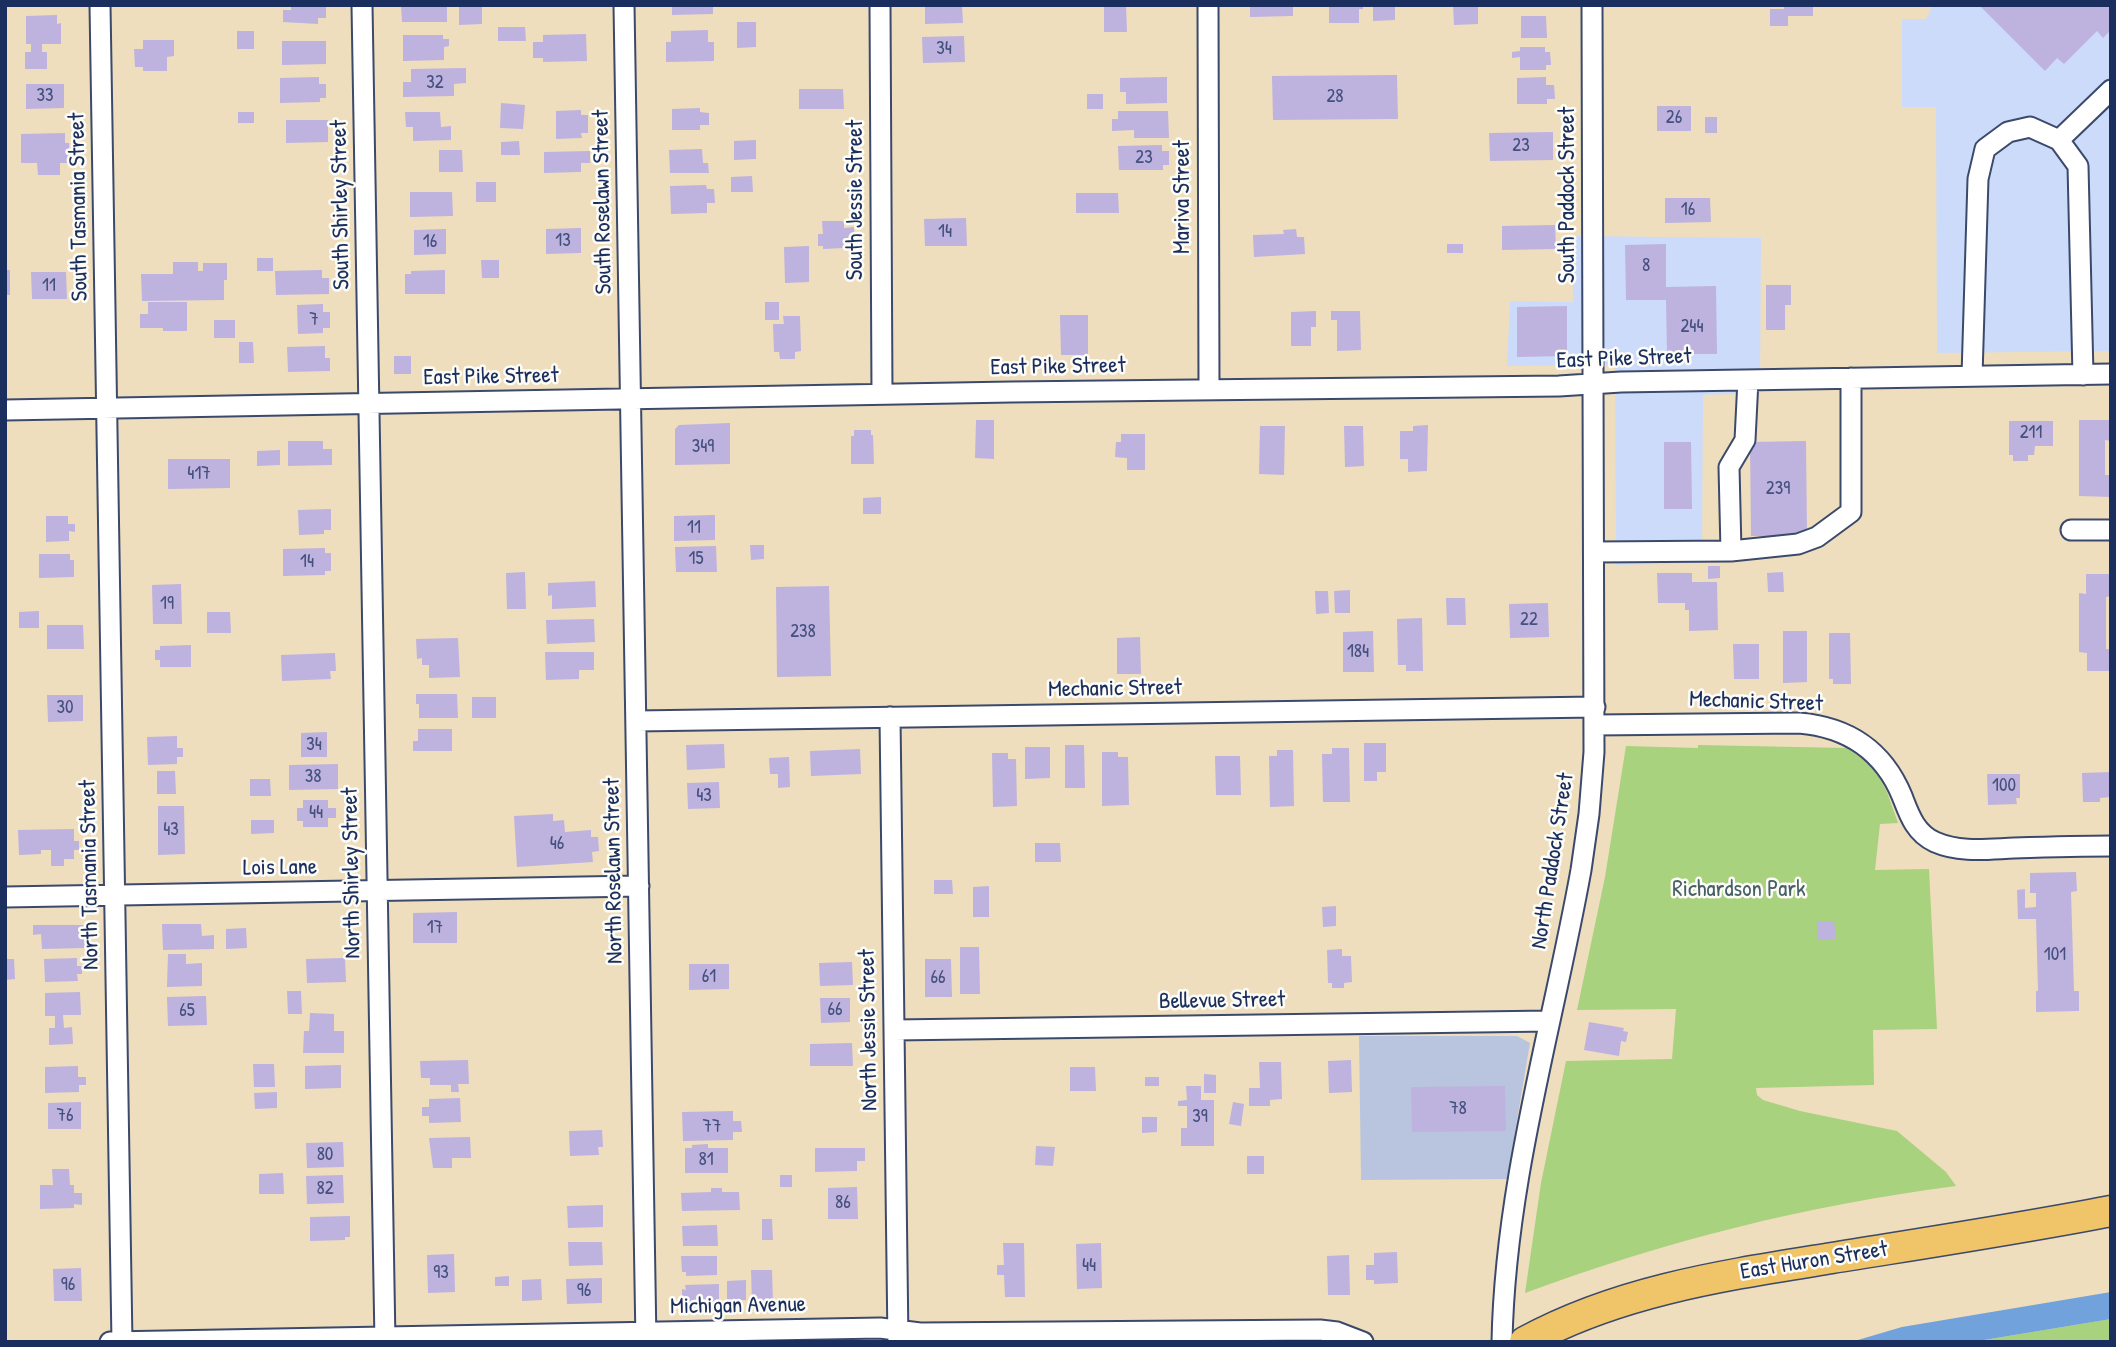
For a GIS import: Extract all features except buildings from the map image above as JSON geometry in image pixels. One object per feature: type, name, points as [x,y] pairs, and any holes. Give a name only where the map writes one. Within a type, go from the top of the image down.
[{"type":"highway","name":"East Huron Street","points":[[1525,1342],[1585,1313],[1655,1291],[1735,1273],[2111,1212]]},
{"type":"street","name":"South Tasmania Street","points":[[100,5],[106,408]]},
{"type":"street","name":"South Shirley Street","points":[[362,5],[369,403]]},
{"type":"street","name":"South Roselawn Street","points":[[624,5],[631,399]]},
{"type":"street","name":"South Jessie Street","points":[[880,5],[882,394]]},
{"type":"street","name":"Mariva Street","points":[[1208,5],[1209,389]]},
{"type":"street","name":"South Paddock Street","points":[[1592,5],[1594,384]]},
{"type":"street","points":[[2059,140],[2111,90]]},
{"type":"street","points":[[1972,376],[1978,179],[1985,149],[2008,132],[2030,127],[2059,140],[2077,166],[2081,219],[2083,375]]},
{"type":"street","name":"East Pike Street","points":[[5,410],[2111,374]]},
{"type":"street","points":[[1594,552],[1731,551],[1798,544],[1816,537],[1851,512],[1851,378]]},
{"type":"street","points":[[1731,551],[1729,467],[1745,440],[1748,380]]},
{"type":"street","name":"North Paddock Street","points":[[1502,1342],[1503,1297],[1513,1216],[1584,848],[1592,779],[1595,716],[1594,384]]},
{"type":"street","name":"North Roselawn Street","points":[[631,399],[646,1337]]},
{"type":"street","name":"North Shirley Street","points":[[369,403],[385,1339]]},
{"type":"street","name":"North Tasmania Street","points":[[106,408],[122,1342]]},
{"type":"street","points":[[2071,530],[2111,530]]},
{"type":"street","name":"Mechanic Street","points":[[636,721],[890,717],[1595,716],[1799,723],[1832,728],[1854,737],[1879,758],[1892,775],[1914,824],[1936,842],[1969,849],[2111,846]]},
{"type":"street","name":"North Jessie Street","points":[[890,717],[898,1336]]},
{"type":"street","name":"Lois Lane","points":[[5,897],[639,886]]},
{"type":"street","name":"Bellevue Street","points":[[894,1030],[1550,1021]]},
{"type":"street","name":"Michigan Avenue","points":[[110,1342],[646,1337],[880,1328],[898,1336],[1149,1336],[1320,1329],[1363,1342]]},
{"type":"shaded area","points":[[1933,5],[2111,5],[2111,351],[1937,353],[1936,107],[1902,107],[1902,19],[1926,19]]},
{"type":"shaded area","points":[[1572,236],[1761,238],[1760,393],[1703,395],[1702,563],[1616,565],[1615,365],[1507,366],[1510,301],[1573,302]]},
{"type":"shaded area","points":[[1359,1036],[1517,1036],[1530,1043],[1507,1179],[1361,1180]]},
{"type":"green space","name":"Richardson Park","points":[[1698,745],[1847,748],[1868,763],[1879,777],[1898,823],[1880,824],[1875,870],[1929,869],[1937,1029],[1873,1030],[1874,1085],[1756,1088],[1757,1095],[1763,1100],[1800,1111],[1897,1131],[1946,1172],[1956,1186],[1846,1203],[1737,1227],[1631,1257],[1525,1293],[1541,1183],[1566,1061],[1672,1059],[1676,1009],[1577,1010],[1605,877],[1626,746],[1698,748]]},
{"type":"green space","points":[[2111,1319],[2111,1342],[1972,1342]]},
{"type":"water","points":[[2111,1292],[2111,1319],[1972,1342],[1851,1342],[1902,1327]]}]
